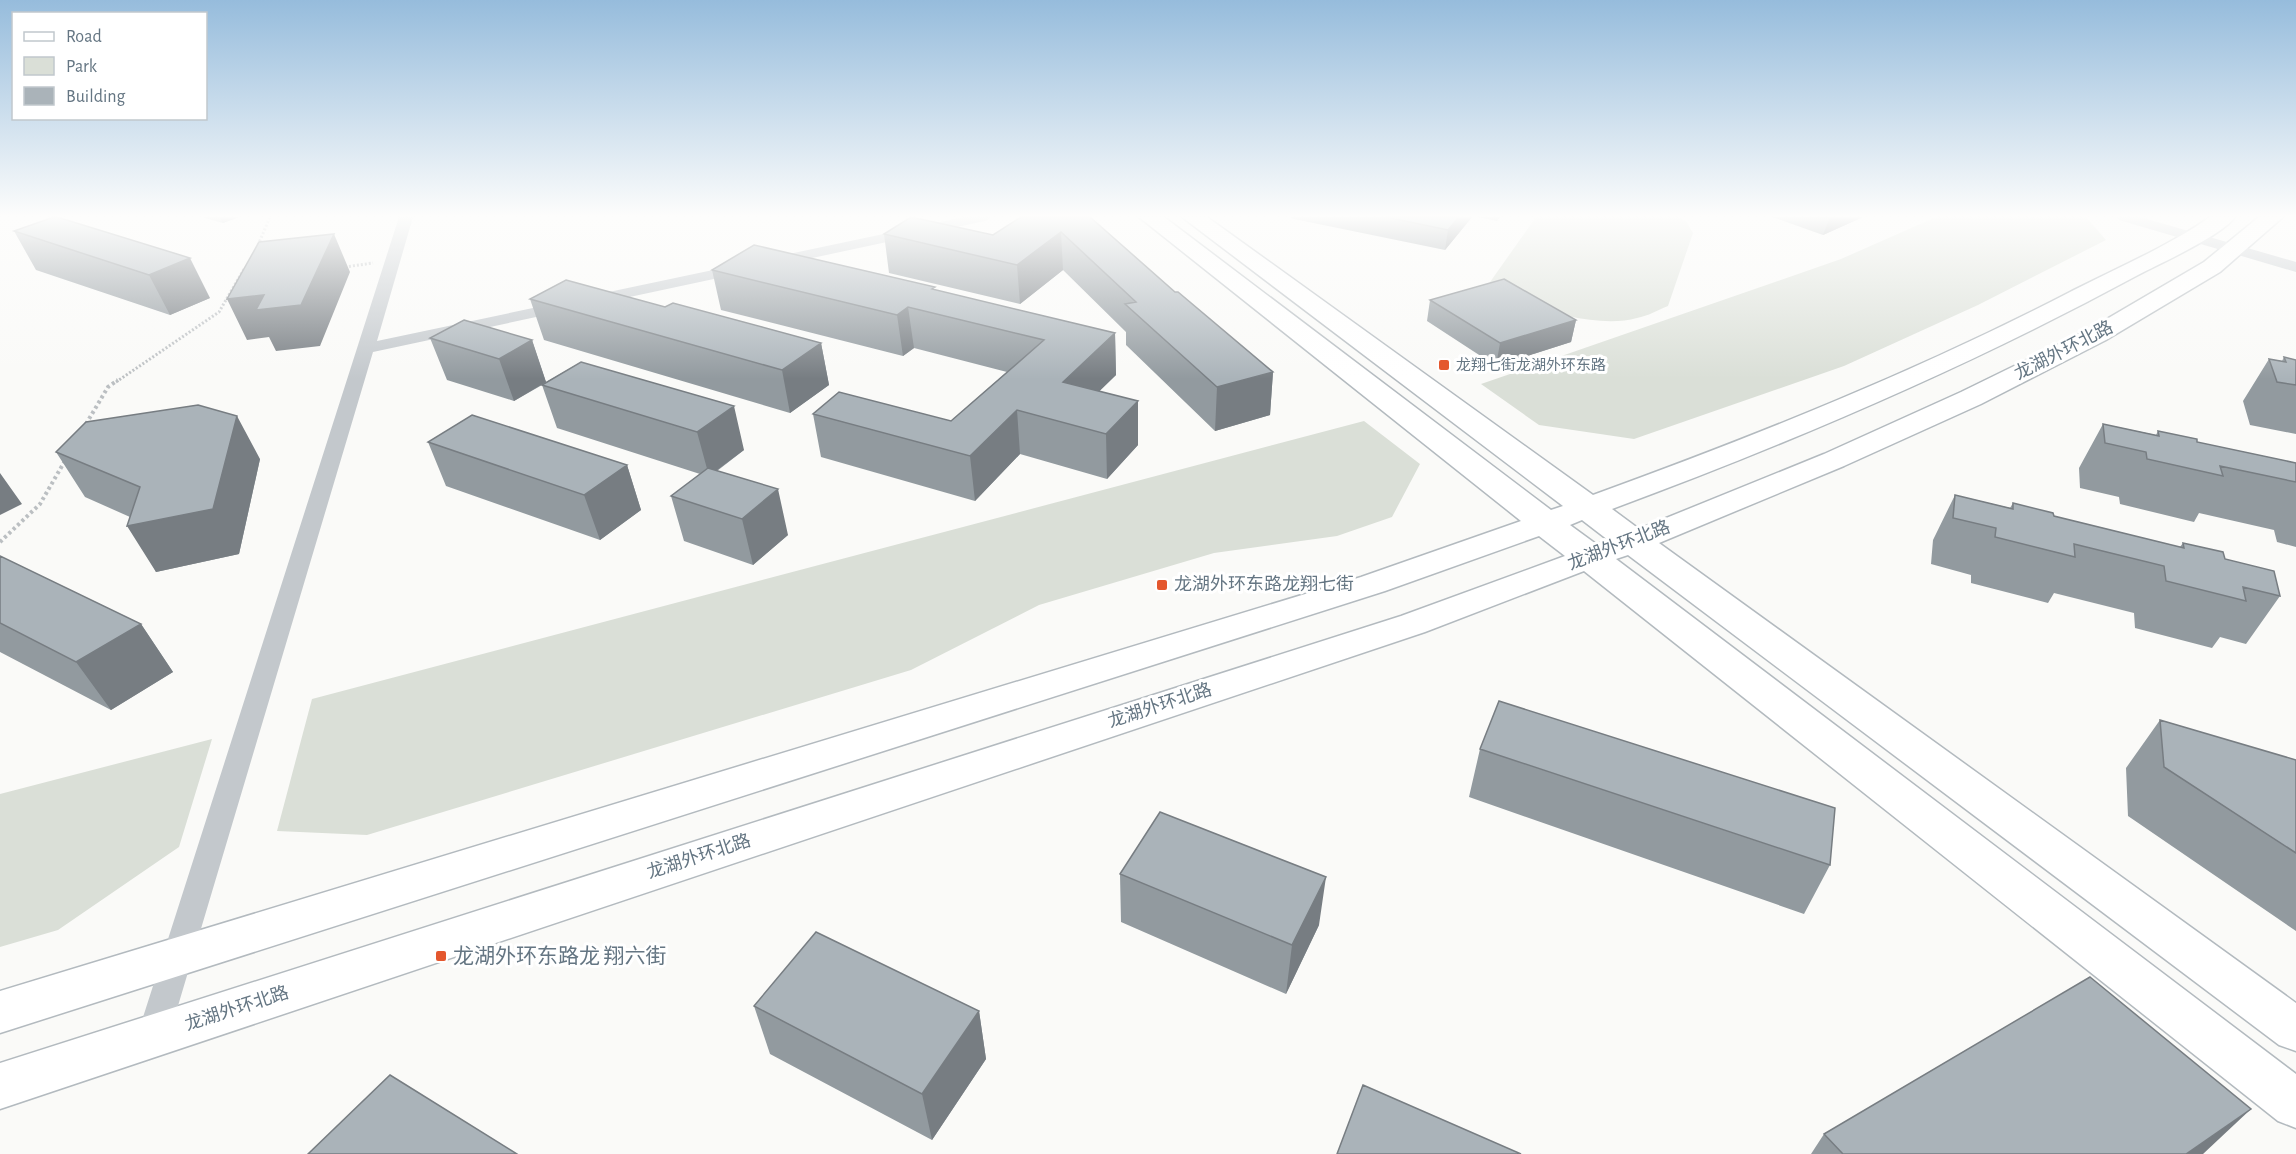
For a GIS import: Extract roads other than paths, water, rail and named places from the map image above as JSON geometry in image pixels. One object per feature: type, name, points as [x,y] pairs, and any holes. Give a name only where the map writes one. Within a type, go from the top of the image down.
[{"type":"main road","points":[[1220,271],[2296,1104]]},
{"type":"main road","points":[[1266,271],[2296,1029]]},
{"type":"main road","name":"龙湖外环北路","points":[[0,1012],[1373,584],[1588,508],[1784,433],[1920,375],[2046,316],[2129,271]]},
{"type":"main road","name":"龙湖外环北路","points":[[0,1086],[1413,624],[1634,541],[1834,460],[1971,398],[2097,336],[2206,271]]},
{"type":"street","points":[[153,1036],[390,271]]},
{"type":"street","points":[[366,348],[731,271]]},
{"type":"place","name":"龙翔七街龙湖外环东路","points":[[1444,365]]},
{"type":"place","name":"龙湖外环东路龙翔七街","points":[[1162,585]]},
{"type":"place","name":"龙湖外环东路龙 翔六街","points":[[441,956]]}]
